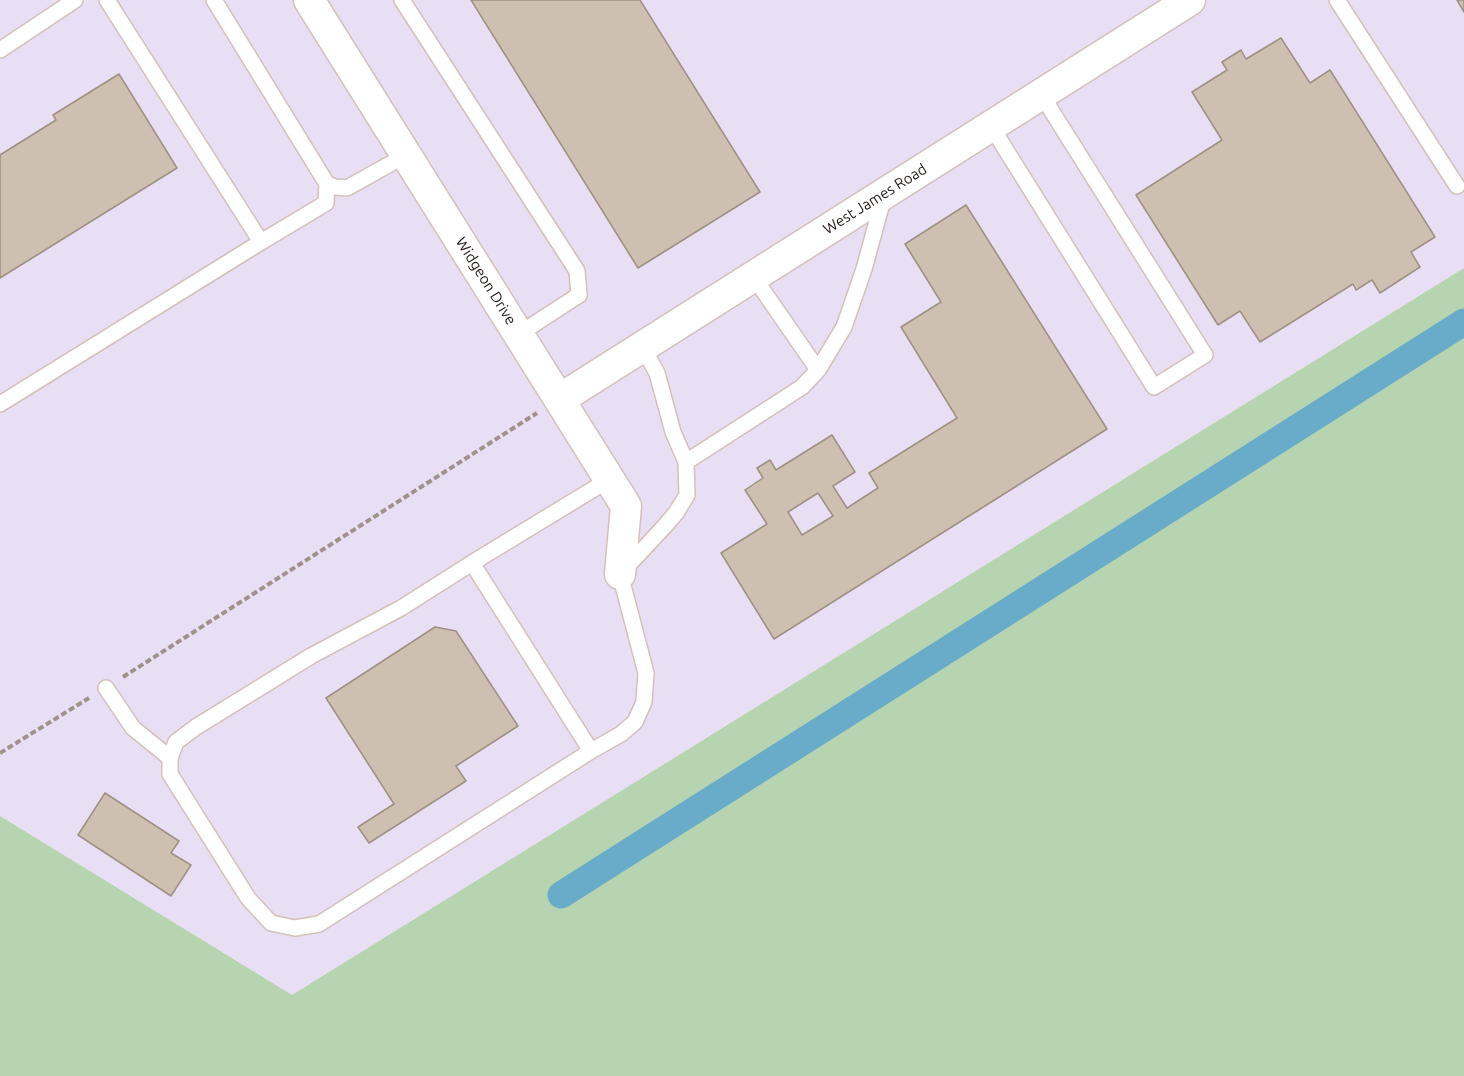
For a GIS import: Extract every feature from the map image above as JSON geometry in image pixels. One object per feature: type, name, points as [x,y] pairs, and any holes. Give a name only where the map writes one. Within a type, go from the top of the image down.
[{"type":"street","name":"Widgeon Drive","points":[[309,0],[626,507],[620,574]]},
{"type":"street","name":"West James Road","points":[[560,399],[1190,0]]},
{"type":"lane","points":[[0,50],[75,0]]},
{"type":"lane","points":[[107,0],[261,242]]},
{"type":"lane","points":[[0,404],[326,202],[327,184],[214,0]]},
{"type":"lane","points":[[402,0],[577,271],[579,295],[519,334]]},
{"type":"lane","points":[[1337,0],[1457,186]]},
{"type":"lane","points":[[991,126],[1154,387],[1205,355],[1041,94]]},
{"type":"lane","points":[[327,184],[347,188],[406,155]]},
{"type":"lane","points":[[686,462],[802,387],[818,370],[844,327],[864,269],[885,193]]},
{"type":"lane","points":[[753,276],[818,370]]},
{"type":"lane","points":[[610,479],[472,562],[401,608],[310,656],[196,727],[176,742],[170,758],[171,774],[248,898],[271,923],[295,928],[319,924],[621,734],[635,722],[644,702],[646,673],[620,574],[676,513],[687,495],[686,462],[673,432],[657,373],[642,346]]},
{"type":"lane","points":[[472,562],[591,751]]},
{"type":"lane","points":[[106,688],[133,729],[170,758]]},
{"type":"path","points":[[0,753],[560,399]]},
{"type":"shaded area","points":[[0,0],[1464,0],[1464,268],[291,996],[0,816]]},
{"type":"green space","points":[[1464,268],[1464,1076],[0,1076],[0,816],[292,995]]},
{"type":"building","points":[[471,0],[640,0],[760,192],[638,268]]},
{"type":"building","points":[[1457,0],[1464,0],[1464,12]]},
{"type":"building","points":[[1281,38],[1310,83],[1330,70],[1435,237],[1411,252],[1420,267],[1380,293],[1372,280],[1356,290],[1353,284],[1260,342],[1240,311],[1218,325],[1136,195],[1222,140],[1192,92],[1227,70],[1222,62],[1241,50],[1246,59]]},
{"type":"building","points":[[119,74],[177,168],[0,278],[0,155],[56,120],[53,115]]},
{"type":"building","points":[[966,205],[1107,429],[774,639],[721,553],[767,524],[745,490],[763,478],[757,468],[770,460],[776,470],[832,435],[855,472],[833,486],[847,508],[878,488],[869,473],[957,418],[901,327],[941,302],[905,244]],"holes":[[[818,493],[833,516],[802,535],[788,512]]]},
{"type":"building","points":[[435,627],[456,631],[518,726],[456,766],[466,781],[369,843],[358,827],[394,804],[326,698]]},
{"type":"building","points":[[105,793],[179,841],[171,853],[191,865],[171,896],[78,835]]},
{"type":"waterway","points":[[561,895],[1464,322]]}]
